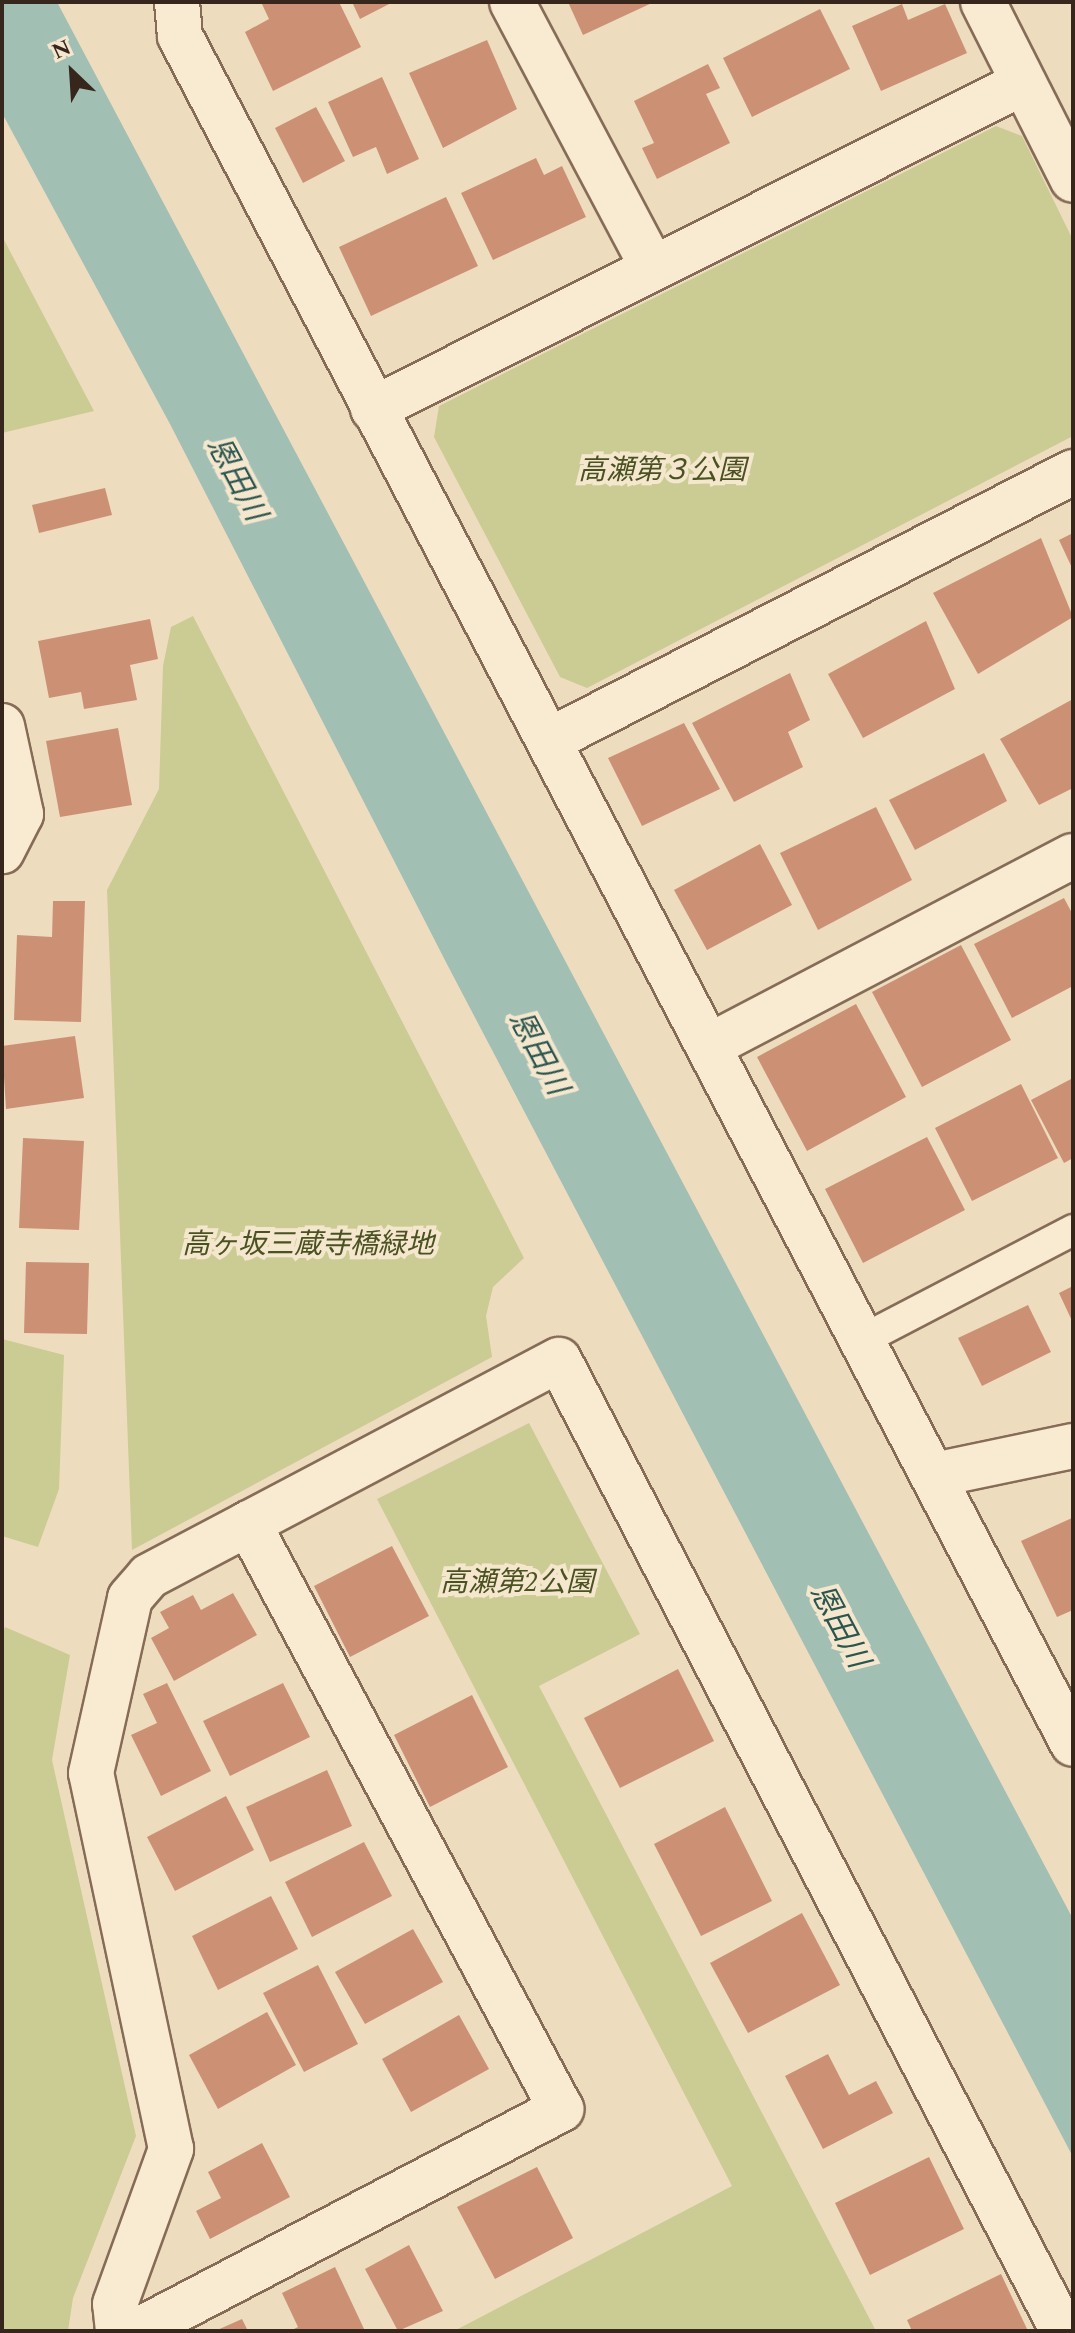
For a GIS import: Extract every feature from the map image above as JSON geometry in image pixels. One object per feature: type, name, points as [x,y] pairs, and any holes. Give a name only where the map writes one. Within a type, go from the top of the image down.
[{"type":"street","points":[[512,2],[653,268]]},
{"type":"street","points":[[983,2],[1073,180]]},
{"type":"street","points":[[171,13],[373,409],[711,1045],[1073,1744]]},
{"type":"street","points":[[373,409],[1023,83]]},
{"type":"street","points":[[550,740],[1073,472]]},
{"type":"street","points":[[2,726],[21,814],[2,851]]},
{"type":"street","points":[[711,1045],[1073,856]]},
{"type":"street","points":[[118,2331],[115,2304],[171,2149],[91,1773],[130,1598],[149,1576],[559,1360],[1063,2331]]},
{"type":"street","points":[[934,1475],[1073,1446]]},
{"type":"street","points":[[137,2331],[561,2109],[248,1523]]},
{"type":"lane","points":[[864,1339],[1073,1230]]},
{"type":"green space","name":"高瀬第３公園","points":[[996,126],[1022,136],[1073,240],[1073,436],[587,688],[560,677],[434,437],[439,406]]},
{"type":"green space","points":[[2,236],[94,411],[2,433]]},
{"type":"green space","name":"高ヶ坂三蔵寺橋緑地","points":[[193,616],[524,1258],[493,1287],[486,1316],[492,1357],[132,1550],[107,890],[159,789],[163,666],[171,627]]},
{"type":"green space","points":[[2,1339],[64,1355],[59,1489],[38,1547],[2,1536]]},
{"type":"green space","name":"高瀬第2公園","points":[[529,1423],[640,1634],[539,1686],[876,2331],[454,2331],[732,2186],[377,1499]]},
{"type":"green space","points":[[5,1627],[70,1655],[52,1760],[136,2136],[73,2298],[68,2331],[2,2331],[2,1637]]},
{"type":"water","name":"恩田川","points":[[2,2],[57,2],[1073,1919],[1073,2157],[449,968],[170,424],[2,113]]},
{"type":"building","points":[[261,2],[339,2],[361,47],[273,91],[245,32],[269,19]]},
{"type":"building","points":[[352,2],[393,2],[360,19]]},
{"type":"building","points":[[568,2],[654,2],[583,35]]},
{"type":"building","points":[[902,4],[908,20],[945,4],[967,53],[881,91],[852,26]]},
{"type":"building","points":[[820,9],[850,69],[752,117],[723,58]]},
{"type":"building","points":[[487,40],[517,109],[443,148],[409,73]]},
{"type":"building","points":[[708,64],[720,88],[706,94],[730,143],[657,179],[642,148],[654,143],[634,101]]},
{"type":"building","points":[[382,77],[419,159],[387,174],[376,147],[353,157],[328,102]]},
{"type":"building","points":[[316,107],[345,161],[303,183],[275,128]]},
{"type":"building","points":[[536,158],[544,175],[562,166],[586,217],[493,260],[461,193]]},
{"type":"building","points":[[446,197],[478,266],[371,316],[339,247]]},
{"type":"building","points":[[105,488],[112,515],[39,533],[32,505]]},
{"type":"building","points":[[1073,533],[1073,570],[1059,540]]},
{"type":"building","points":[[1041,538],[1073,617],[978,674],[933,593]]},
{"type":"building","points":[[150,619],[158,659],[130,665],[137,700],[84,709],[81,692],[49,698],[38,641]]},
{"type":"building","points":[[926,621],[955,689],[863,738],[828,674]]},
{"type":"building","points":[[790,673],[810,720],[788,732],[803,767],[734,802],[692,723]]},
{"type":"building","points":[[1073,699],[1073,788],[1039,805],[1000,739]]},
{"type":"building","points":[[684,723],[720,789],[642,826],[608,758]]},
{"type":"building","points":[[118,728],[132,805],[60,817],[46,741]]},
{"type":"building","points":[[984,753],[1007,801],[915,850],[889,800]]},
{"type":"building","points":[[876,807],[912,880],[818,930],[780,853]]},
{"type":"building","points":[[760,844],[792,905],[707,950],[674,890]]},
{"type":"building","points":[[1064,898],[1073,915],[1073,986],[1012,1018],[974,944]]},
{"type":"building","points":[[53,901],[85,901],[81,1022],[14,1020],[17,935],[52,937]]},
{"type":"building","points":[[961,945],[1011,1040],[922,1087],[872,992]]},
{"type":"building","points":[[856,1004],[906,1097],[807,1151],[757,1057]]},
{"type":"building","points":[[75,1036],[84,1098],[6,1109],[2,1046]]},
{"type":"building","points":[[1073,1078],[1073,1158],[1064,1163],[1031,1100]]},
{"type":"building","points":[[1021,1084],[1058,1158],[972,1201],[935,1128]]},
{"type":"building","points":[[927,1137],[965,1210],[863,1263],[825,1189]]},
{"type":"building","points":[[23,1138],[84,1141],[79,1230],[19,1228]]},
{"type":"building","points":[[26,1262],[89,1263],[87,1334],[24,1333]]},
{"type":"building","points":[[1073,1286],[1073,1323],[1059,1293]]},
{"type":"building","points":[[1028,1305],[1051,1352],[982,1386],[958,1338]]},
{"type":"building","points":[[1072,1518],[1073,1610],[1057,1617],[1021,1541]]},
{"type":"building","points":[[392,1546],[429,1616],[350,1657],[314,1586]]},
{"type":"building","points":[[233,1593],[257,1635],[174,1681],[151,1638],[169,1628],[160,1612],[193,1595],[201,1610]]},
{"type":"building","points":[[678,1669],[714,1741],[620,1788],[584,1718]]},
{"type":"building","points":[[167,1683],[211,1771],[161,1796],[131,1735],[157,1723],[143,1694]]},
{"type":"building","points":[[283,1683],[310,1737],[230,1776],[203,1721]]},
{"type":"building","points":[[472,1695],[508,1767],[430,1807],[394,1735]]},
{"type":"building","points":[[327,1770],[352,1826],[270,1862],[246,1807]]},
{"type":"building","points":[[226,1796],[254,1850],[175,1891],[147,1837]]},
{"type":"building","points":[[725,1807],[772,1901],[701,1936],[654,1844]]},
{"type":"building","points":[[364,1842],[392,1896],[312,1937],[285,1882]]},
{"type":"building","points":[[271,1896],[298,1949],[218,1990],[192,1936]]},
{"type":"building","points":[[802,1913],[840,1985],[748,2033],[710,1963]]},
{"type":"building","points":[[413,1929],[443,1982],[365,2024],[335,1972]]},
{"type":"building","points":[[318,1965],[358,2044],[304,2072],[263,1993]]},
{"type":"building","points":[[267,2012],[296,2065],[218,2109],[189,2055]]},
{"type":"building","points":[[459,2015],[489,2069],[411,2112],[382,2059]]},
{"type":"building","points":[[828,2054],[849,2095],[876,2081],[893,2113],[823,2149],[785,2076]]},
{"type":"building","points":[[262,2143],[290,2197],[210,2239],[196,2211],[221,2198],[208,2172]]},
{"type":"building","points":[[929,2157],[964,2229],[870,2275],[835,2203]]},
{"type":"building","points":[[537,2167],[573,2238],[495,2279],[457,2207]]},
{"type":"building","points":[[409,2245],[443,2311],[398,2331],[365,2269]]},
{"type":"building","points":[[335,2267],[365,2331],[290,2331],[298,2327],[282,2293]]},
{"type":"building","points":[[1001,2274],[1028,2331],[912,2331],[907,2320]]},
{"type":"building","points":[[242,2319],[248,2331],[215,2331]]}]
